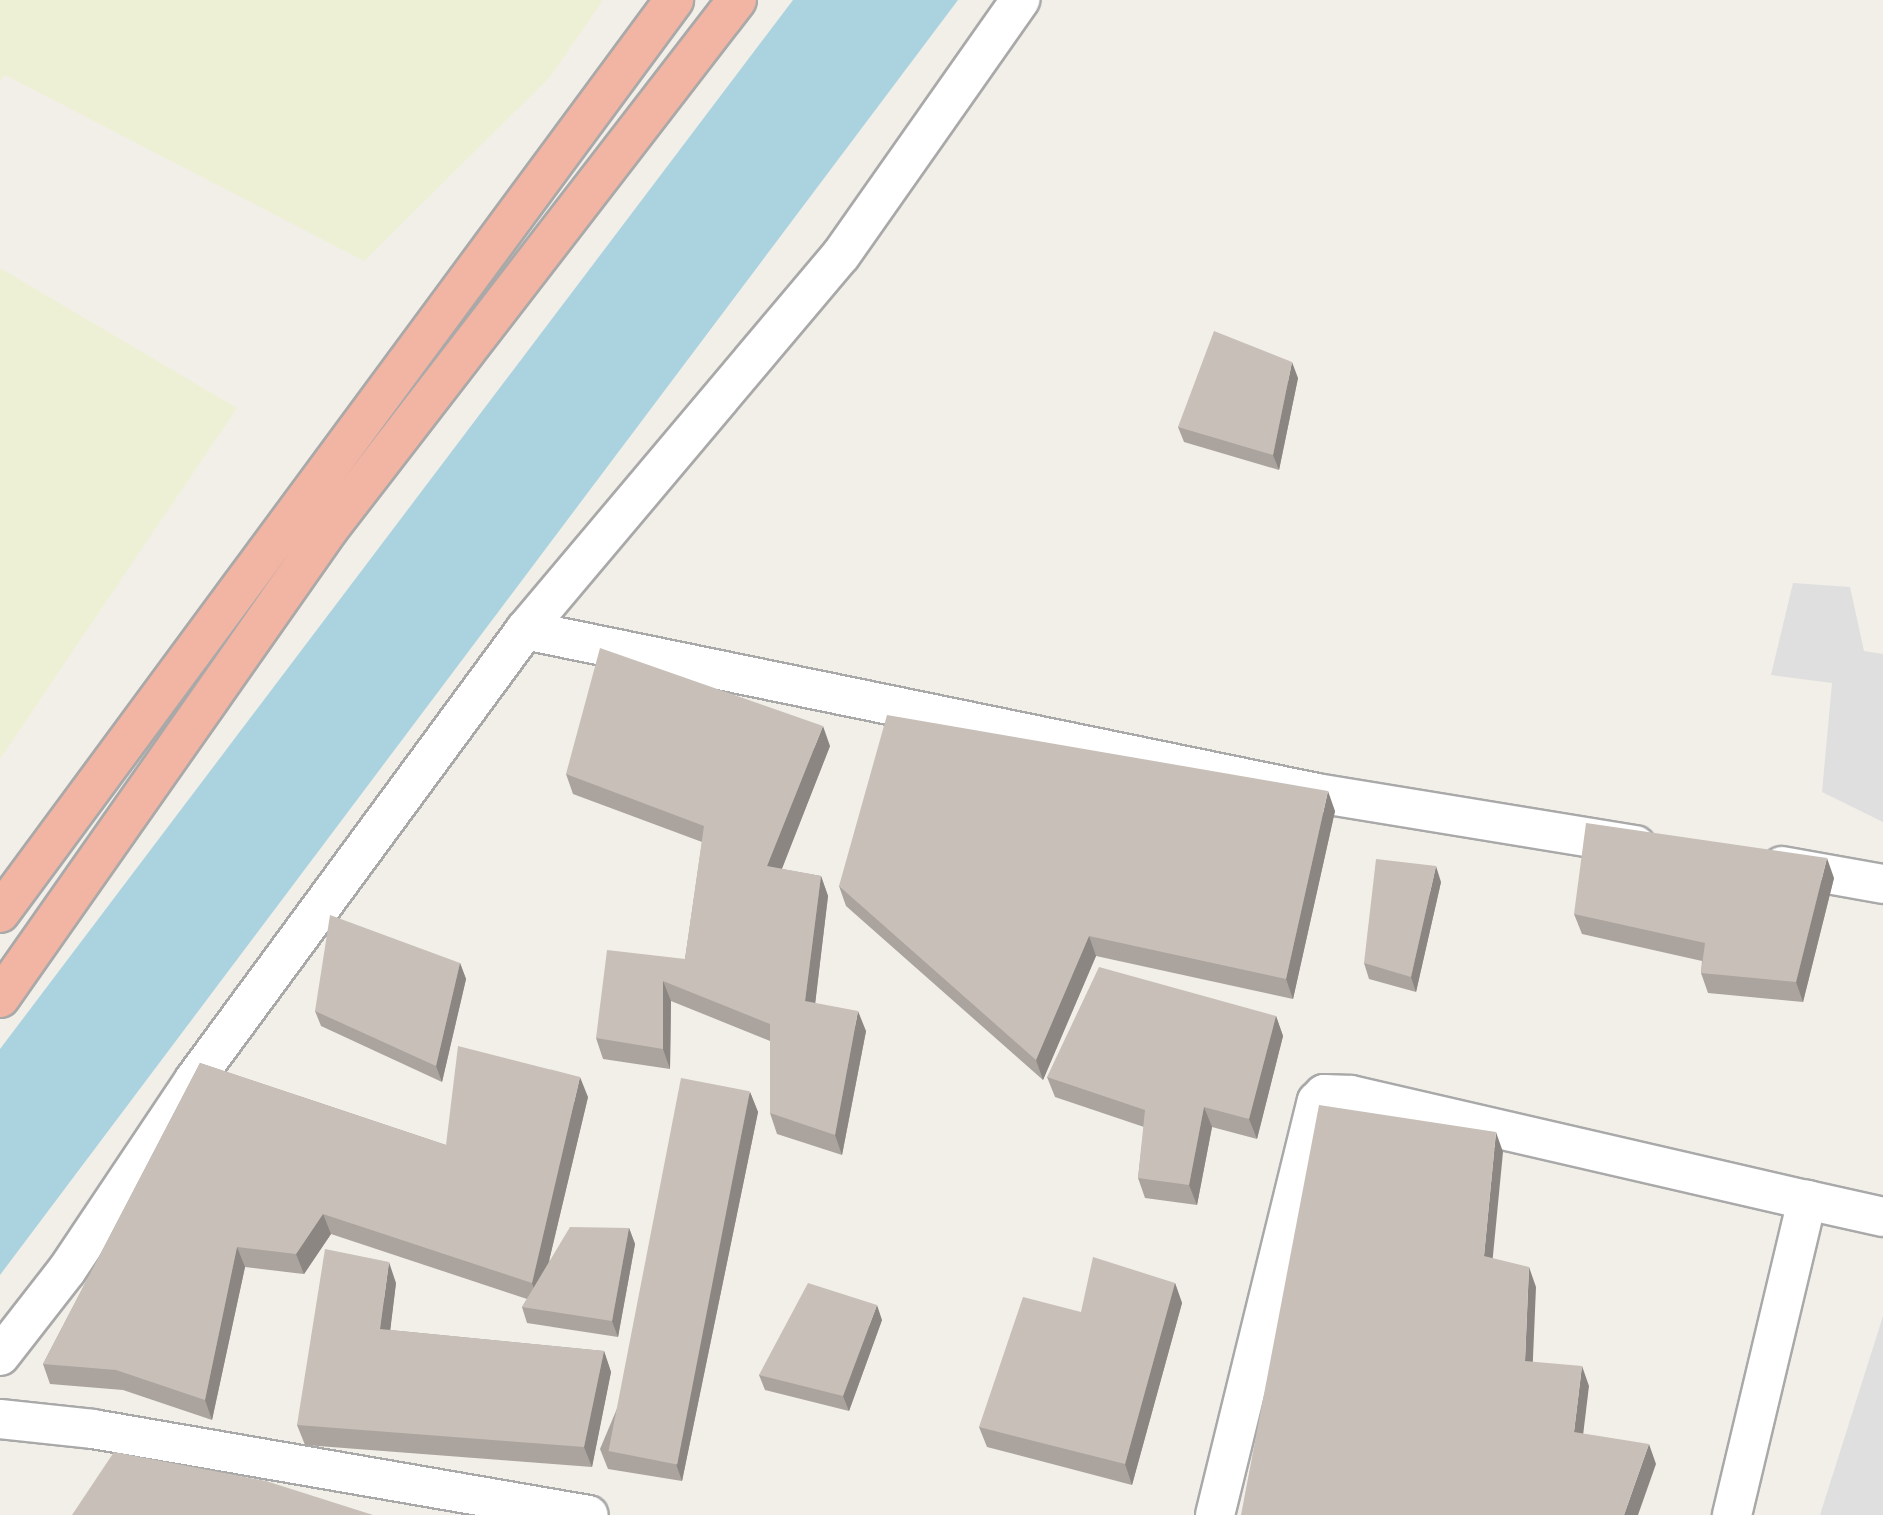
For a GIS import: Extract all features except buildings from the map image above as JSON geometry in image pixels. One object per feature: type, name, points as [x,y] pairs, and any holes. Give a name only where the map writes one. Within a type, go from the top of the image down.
[{"type":"highway","points":[[0,913],[674,0]]},
{"type":"highway","points":[[0,998],[329,529],[737,0]]},
{"type":"highway","points":[[361,423],[394,446]]},
{"type":"street","points":[[0,1356],[67,1270],[194,1080],[525,630],[841,255],[1020,0]]},
{"type":"street","points":[[525,630],[1317,793],[1676,850]]},
{"type":"street","points":[[1742,860],[1883,884]]},
{"type":"street","points":[[1214,1515],[1317,1101],[1324,1094],[1351,1095],[1883,1217]]},
{"type":"street","points":[[1731,1515],[1807,1200]]},
{"type":"street","points":[[0,1419],[93,1429],[589,1515]]},
{"type":"shaded area","points":[[1793,583],[1850,587],[1864,651],[1883,654],[1883,822],[1822,792],[1832,683],[1771,675]]},
{"type":"shaded area","points":[[1883,1316],[1883,1515],[1820,1515]]},
{"type":"green space","points":[[0,0],[603,0],[550,77],[364,261],[5,75],[0,82]]},
{"type":"green space","points":[[0,268],[237,408],[0,759]]},
{"type":"water","points":[[793,0],[958,0],[0,1275],[0,1049]]}]
